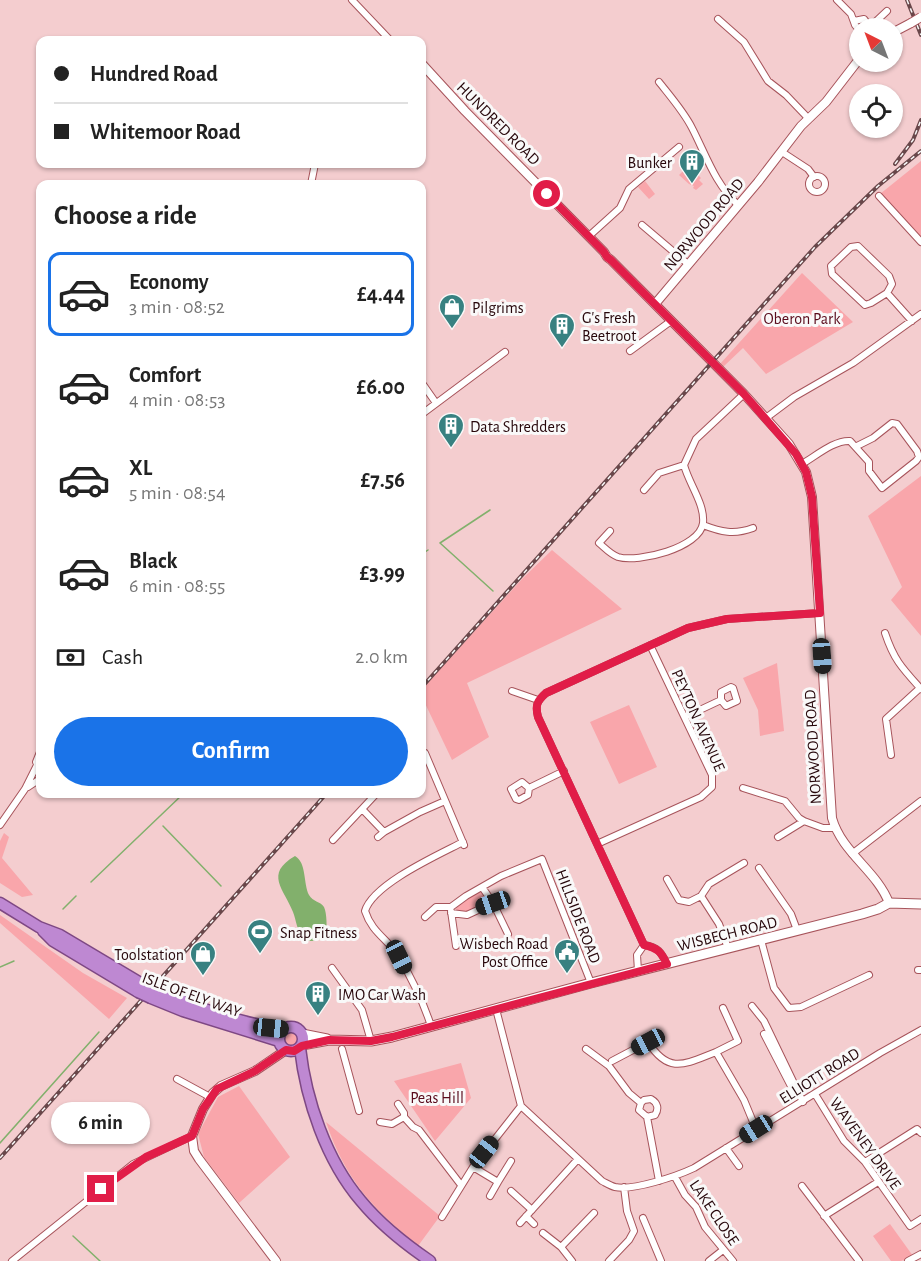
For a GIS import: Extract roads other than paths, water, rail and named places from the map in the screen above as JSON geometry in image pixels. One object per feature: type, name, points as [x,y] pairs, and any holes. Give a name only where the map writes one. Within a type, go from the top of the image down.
[{"type":"highway","name":"ISLE OF ELY WAY","points":[[0,903],[39,927],[60,935],[141,988],[183,1011],[289,1047]]},
{"type":"highway","name":"ISLE OF ELY WAY","points":[[154,995],[247,1023],[284,1029],[295,1028],[302,1034]]},
{"type":"highway","points":[[284,1029],[280,1034],[302,1068],[312,1107],[336,1163],[360,1200],[386,1227],[430,1261]]},
{"type":"highway","points":[[289,1047],[302,1034]]},
{"type":"main road","name":"WISBECH ROAD","points":[[302,1034],[329,1040],[371,1041],[392,1037],[878,909],[889,903],[921,904]]},
{"type":"main road","name":"WISBECH ROAD","points":[[289,1047],[329,1040]]},
{"type":"street","points":[[352,0],[386,36]]},
{"type":"street","points":[[837,0],[853,18]]},
{"type":"street","points":[[880,18],[887,11]]},
{"type":"street","points":[[903,27],[921,17]]},
{"type":"street","points":[[718,19],[744,42],[768,81],[786,95],[808,118]]},
{"type":"street","name":"HUNDRED ROAD","points":[[426,69],[655,304]]},
{"type":"street","name":"NORWOOD ROAD","points":[[849,72],[826,102],[808,118],[655,304],[744,394],[789,444],[802,464],[810,483],[820,613],[830,801],[835,828],[852,854],[884,891],[889,903]]},
{"type":"street","points":[[659,82],[692,126],[703,154],[719,182],[738,205]]},
{"type":"street","points":[[589,236],[620,208],[629,189],[679,147]]},
{"type":"street","points":[[782,152],[808,169],[814,177]]},
{"type":"street","points":[[879,196],[921,242]]},
{"type":"street","points":[[642,225],[688,264]]},
{"type":"street","points":[[858,246],[889,276],[892,284],[887,293],[865,305],[832,274],[831,266],[851,247],[858,246]]},
{"type":"street","points":[[887,293],[912,321]]},
{"type":"street","points":[[766,418],[794,397],[853,363],[921,314]]},
{"type":"street","points":[[630,351],[671,321]]},
{"type":"street","points":[[426,411],[505,352]]},
{"type":"street","points":[[426,389],[436,403]]},
{"type":"street","points":[[610,531],[599,543],[618,557],[633,558],[670,550],[686,544],[695,537],[703,525],[701,503],[692,488],[684,465],[696,440],[744,394]]},
{"type":"street","points":[[802,464],[843,441],[850,441],[857,446],[869,462],[869,471],[882,488],[919,458],[917,451],[897,424],[892,423],[873,438],[857,446]]},
{"type":"street","points":[[644,490],[659,473],[684,465]]},
{"type":"street","points":[[703,525],[719,532],[732,533],[753,528]]},
{"type":"street","points":[[644,945],[538,717],[536,707],[538,700],[546,693],[688,628],[727,619],[820,613]]},
{"type":"street","points":[[885,633],[891,652],[898,664],[921,689],[886,719],[891,755]]},
{"type":"street","name":"PEYTON AVENUE","points":[[597,844],[701,797],[712,787],[712,776],[650,645]]},
{"type":"street","points":[[513,691],[538,700]]},
{"type":"street","points":[[685,717],[720,700]]},
{"type":"street","points":[[426,755],[464,844],[411,869],[373,897],[365,911],[373,929],[399,957],[421,996],[431,1026]]},
{"type":"street","points":[[529,788],[564,771]]},
{"type":"street","points":[[0,825],[36,772]]},
{"type":"street","points":[[25,789],[36,782]]},
{"type":"street","points":[[743,788],[785,801],[804,821],[823,828],[835,828]]},
{"type":"street","points":[[333,840],[372,798]]},
{"type":"street","points":[[362,809],[381,834],[445,801]]},
{"type":"street","points":[[852,854],[921,801]]},
{"type":"street","points":[[778,837],[804,821]]},
{"type":"street","name":"HILLSIDE ROAD","points":[[482,887],[517,868],[542,859],[591,983]]},
{"type":"street","points":[[667,879],[676,897],[682,902],[689,902],[701,896],[709,884],[744,863]]},
{"type":"street","points":[[759,868],[790,914],[797,930]]},
{"type":"street","points":[[451,910],[482,887],[493,903],[508,934]]},
{"type":"street","points":[[701,896],[719,924],[728,948]]},
{"type":"street","points":[[424,916],[436,906],[467,915],[493,903]]},
{"type":"street","points":[[451,910],[456,946]]},
{"type":"street","points":[[761,940],[774,988],[789,1008],[801,1007],[869,975]]},
{"type":"street","points":[[644,945],[656,947],[662,952],[667,964]]},
{"type":"street","points":[[638,971],[637,955],[644,945]]},
{"type":"street","points":[[332,968],[362,1010],[371,1041]]},
{"type":"street","points":[[752,1006],[764,1021],[801,1103]]},
{"type":"street","points":[[612,1061],[648,1042],[655,1054],[664,1061],[675,1064],[716,1052],[738,1041],[723,1008]]},
{"type":"street","points":[[496,1010],[520,1106],[602,1181],[615,1187],[624,1187],[627,1211],[634,1231],[629,1240],[609,1261]]},
{"type":"street","name":"ELLIOTT ROAD","points":[[624,1187],[675,1177],[694,1168],[920,1033]]},
{"type":"street","points":[[764,1034],[801,1103]]},
{"type":"street","points":[[276,1261],[199,1159],[194,1151],[192,1136],[210,1097],[221,1086],[255,1071],[289,1047]]},
{"type":"street","points":[[586,1049],[609,1066],[629,1093],[641,1103]]},
{"type":"street","points":[[342,1050],[359,1111]]},
{"type":"street","points":[[716,1052],[722,1066],[744,1100],[756,1129]]},
{"type":"street","points":[[177,1079],[210,1097]]},
{"type":"street","name":"WAVENEY DRIVE","points":[[815,1094],[844,1141],[865,1162],[910,1226],[921,1219]]},
{"type":"street","points":[[641,1103],[651,1099],[657,1104],[655,1115],[647,1117]]},
{"type":"street","points":[[641,1103],[641,1113],[647,1117],[659,1181]]},
{"type":"street","points":[[398,1104],[404,1116],[413,1127],[419,1130],[461,1185]]},
{"type":"street","points":[[442,1217],[472,1167],[520,1106]]},
{"type":"street","points":[[380,1122],[392,1124],[404,1116]]},
{"type":"street","points":[[865,1162],[917,1129],[921,1133]]},
{"type":"street","points":[[12,1261],[133,1164],[192,1136]]},
{"type":"street","points":[[726,1148],[739,1166]]},
{"type":"street","points":[[520,1223],[578,1159]]},
{"type":"street","points":[[490,1196],[511,1161]]},
{"type":"street","points":[[472,1167],[498,1182]]},
{"type":"street","name":"LAKE CLOSE","points":[[675,1177],[685,1195],[696,1208],[705,1227],[733,1261]]},
{"type":"street","points":[[824,1216],[878,1182]]},
{"type":"street","points":[[802,1186],[859,1261]]},
{"type":"street","points":[[511,1191],[532,1210]]},
{"type":"street","points":[[561,1247],[594,1213]]},
{"type":"street","points":[[526,1216],[534,1224]]},
{"type":"street","points":[[643,1218],[661,1261]]},
{"type":"street","points":[[543,1233],[561,1247],[573,1261]]},
{"type":"street","points":[[709,1261],[723,1250]]},
{"type":"street","points":[[908,1261],[921,1254]]},
{"type":"waterway","points":[[490,510],[440,543],[493,591]]},
{"type":"waterway","points":[[91,882],[179,798]]},
{"type":"waterway","points":[[163,826],[221,886]]},
{"type":"waterway","points":[[63,909],[76,896]]},
{"type":"waterway","points":[[0,967],[14,961]]},
{"type":"waterway","points":[[0,1143],[99,1032]]},
{"type":"waterway","points":[[73,1236],[100,1261]]},
{"type":"railway","points":[[907,0],[921,35]]},
{"type":"railway","points":[[895,164],[913,140],[921,120]]},
{"type":"railway","points":[[426,683],[815,247],[878,186],[921,151]]},
{"type":"railway","points":[[0,1158],[322,798]]},
{"type":"place","name":"Bunker","points":[[692,185]]},
{"type":"place","name":"Pilgrims","points":[[452,330]]},
{"type":"place","name":"G's Fresh Beetroot","points":[[562,349]]},
{"type":"place","name":"Data Shredders","points":[[451,449]]},
{"type":"place","name":"Snap Fitness","points":[[260,955]]},
{"type":"place","name":"Wisbech Road Post Office","points":[[567,975]]},
{"type":"place","name":"Toolstation","points":[[203,977]]},
{"type":"place","name":"IMO Car Wash","points":[[318,1017]]},
{"type":"park label","name":"Oberon Park","points":[[802,318]]},
{"type":"park label","name":"Peas Hill","points":[[437,1097]]}]
